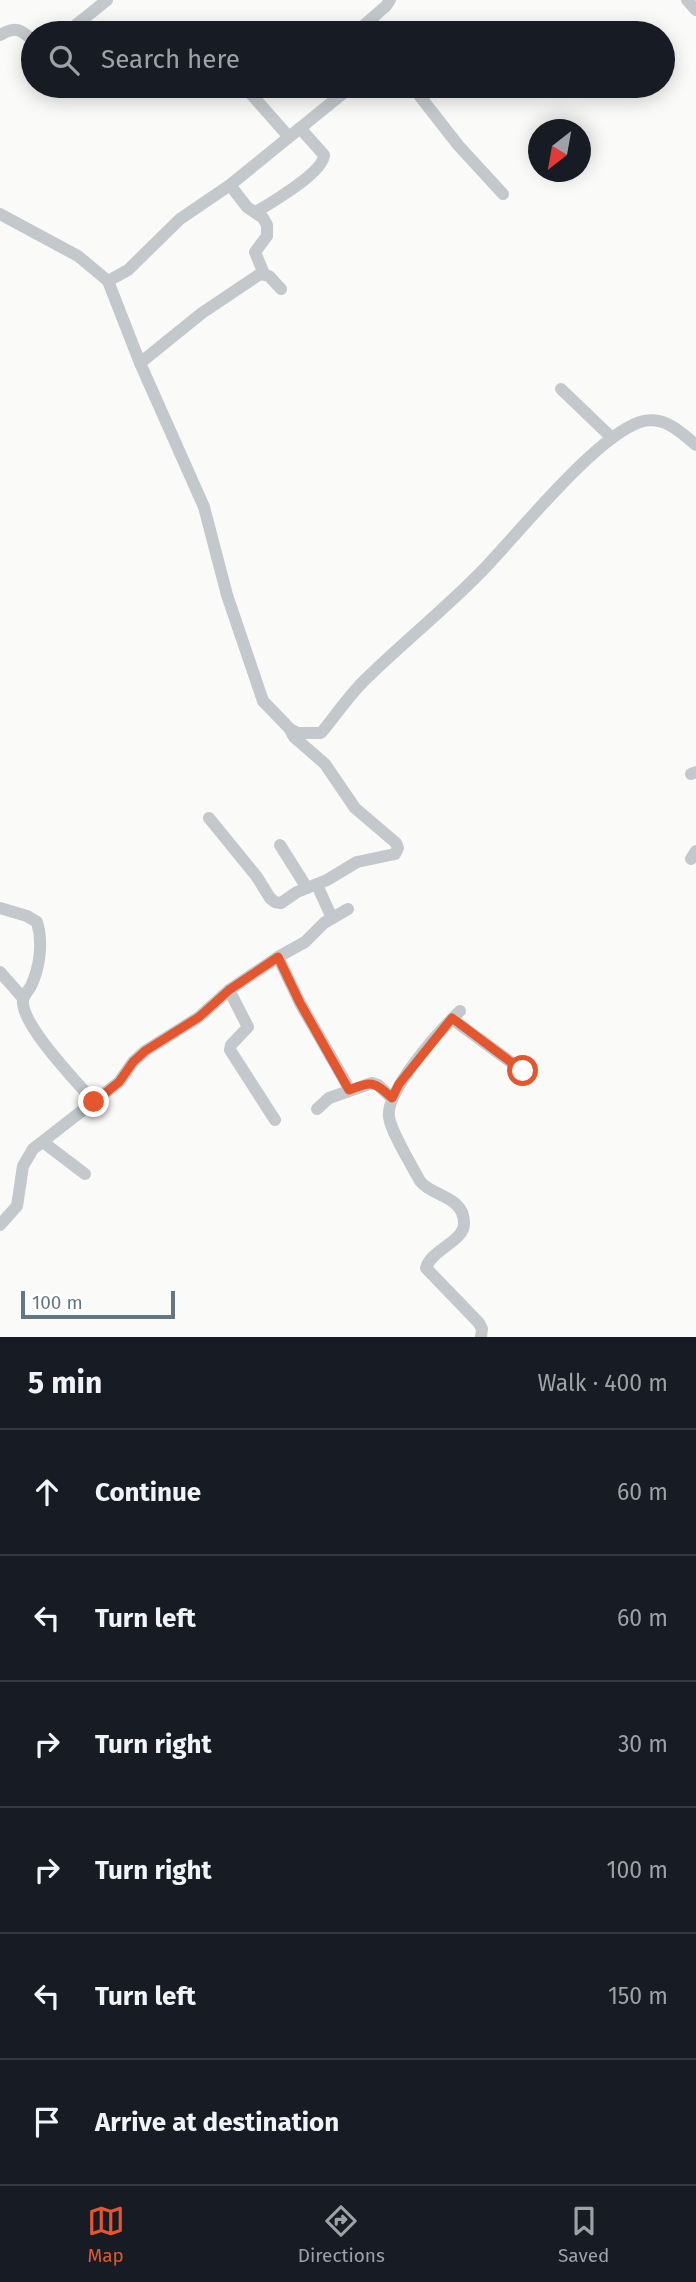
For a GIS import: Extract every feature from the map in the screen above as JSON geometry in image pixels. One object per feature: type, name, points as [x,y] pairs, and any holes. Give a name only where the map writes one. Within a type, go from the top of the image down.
[{"type":"street","points":[[81,21],[107,0]]},
{"type":"street","points":[[369,21],[390,0]]},
{"type":"street","points":[[687,0],[696,10]]},
{"type":"street","points":[[0,35],[12,28],[21,30]]},
{"type":"street","points":[[255,98],[289,137]]},
{"type":"street","points":[[108,281],[128,270],[180,219],[230,185],[337,98]]},
{"type":"street","points":[[421,98],[458,145],[502,194]]},
{"type":"street","points":[[256,212],[322,164],[324,155],[300,128]]},
{"type":"street","points":[[230,185],[247,206],[263,218],[269,230],[255,252],[264,274]]},
{"type":"street","points":[[0,214],[78,256],[108,281],[140,363],[204,507],[227,595],[263,701],[290,729],[298,733],[321,733]]},
{"type":"street","points":[[140,363],[202,313],[264,274],[269,275],[281,289]]},
{"type":"street","points":[[561,389],[612,438]]},
{"type":"street","points":[[316,755],[315,744],[321,733],[366,678],[450,603],[583,464],[612,438],[642,421],[657,422],[669,424],[696,444]]},
{"type":"street","points":[[209,818],[275,902],[281,903],[315,888],[357,862],[395,853],[398,848],[396,843],[348,800],[333,775],[316,755],[294,737],[290,729]]},
{"type":"street","points":[[279,845],[315,888],[331,918]]},
{"type":"street","points":[[0,908],[27,916],[37,922],[40,931],[37,968],[23,998]]},
{"type":"street","points":[[0,1225],[17,1206],[23,1166],[33,1149],[119,1082],[133,1062],[145,1051],[199,1017],[229,990],[305,942],[331,918],[348,909]]},
{"type":"street","points":[[278,957],[300,1003],[349,1090]]},
{"type":"street","points":[[0,972],[23,998],[25,1010],[36,1033],[94,1102]]},
{"type":"street","points":[[229,990],[248,1027],[231,1045],[230,1050],[275,1120]]},
{"type":"street","points":[[481,1337],[482,1329],[479,1324],[426,1268],[434,1256],[460,1234],[464,1219],[456,1203],[424,1187],[388,1117],[392,1098],[399,1084],[456,1015],[523,1071]]},
{"type":"street","points":[[317,1109],[329,1098],[372,1083],[392,1098]]},
{"type":"street","points":[[43,1142],[85,1174]]},
{"type":"route","points":[[94,1102],[119,1082],[133,1062],[145,1051],[199,1017],[229,990],[278,957],[300,1003],[349,1090],[372,1083],[392,1098],[399,1084],[452,1018],[523,1071]]}]
